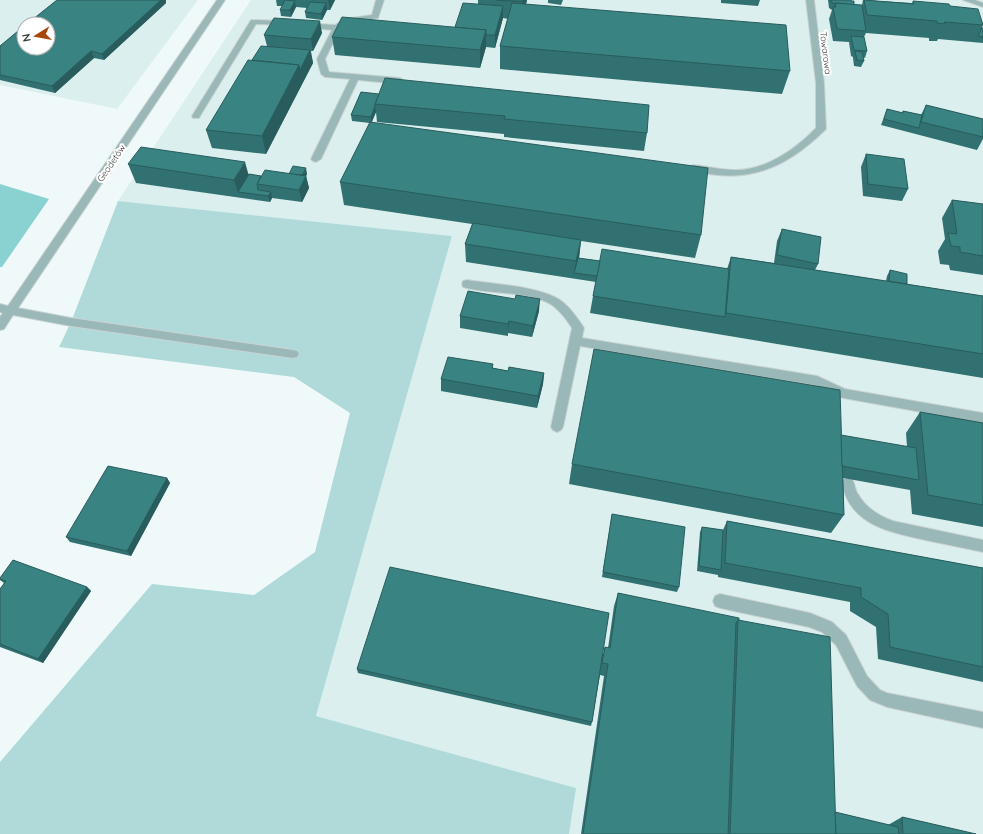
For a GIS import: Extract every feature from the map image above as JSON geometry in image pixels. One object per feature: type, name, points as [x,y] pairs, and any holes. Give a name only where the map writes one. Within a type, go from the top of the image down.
[{"type":"street","name":"Geodetów","points":[[0,326],[5,309],[221,0]]},
{"type":"street","points":[[380,0],[375,16],[366,19],[344,22],[338,28],[321,59],[325,74],[409,82]]},
{"type":"street","name":"Towarowa","points":[[687,167],[742,173],[770,166],[811,140],[821,129],[822,109],[820,83],[810,0]]},
{"type":"street","points":[[967,0],[983,5]]},
{"type":"street","points":[[196,116],[254,22],[258,21],[338,28]]},
{"type":"street","points":[[316,159],[355,77]]},
{"type":"street","points":[[467,284],[540,296],[555,302],[569,316],[578,328],[557,427]]},
{"type":"street","points":[[5,309],[71,322],[293,354]]},
{"type":"street","points":[[575,341],[817,381],[843,393],[983,418]]},
{"type":"street","points":[[848,483],[851,496],[857,504],[867,514],[880,523],[892,527],[983,546]]},
{"type":"street","points":[[720,601],[810,620],[827,627],[841,640],[862,681],[875,695],[887,700],[983,720]]},
{"type":"shaded area","points":[[0,0],[198,0],[117,109],[0,85]]},
{"type":"shaded area","points":[[251,0],[983,0],[983,834],[569,834],[575,788],[316,716],[452,236],[118,201]]},
{"type":"shaded area","points":[[0,184],[49,199],[2,267],[0,267]]},
{"type":"shaded area","points":[[118,201],[452,236],[316,716],[576,788],[569,834],[0,834],[0,762],[152,584],[254,595],[315,552],[350,413],[294,377],[59,347],[71,322]]},
{"type":"building","points":[[57,0],[161,0],[102,54],[91,51],[52,86],[0,75],[0,46],[16,33],[16,56],[56,56],[56,16],[37,16]]},
{"type":"building","points":[[285,0],[295,1],[290,10],[280,10]]},
{"type":"building","points":[[496,0],[523,0],[522,2]]},
{"type":"building","points":[[831,0],[851,0],[854,1],[854,5],[835,4],[831,2]]},
{"type":"building","points":[[864,0],[914,4],[913,1],[949,4],[950,6],[978,9],[983,25],[944,22],[945,24],[937,23],[937,21],[867,15]]},
{"type":"building","points":[[310,2],[326,3],[321,14],[305,12]]},
{"type":"building","points":[[463,3],[503,6],[495,35],[486,35],[486,30],[455,27]]},
{"type":"building","points":[[512,3],[786,25],[790,71],[500,46]]},
{"type":"building","points":[[835,3],[862,5],[866,31],[837,29],[833,7],[836,7]]},
{"type":"building","points":[[342,17],[486,30],[480,50],[332,37]]},
{"type":"building","points":[[274,18],[320,21],[311,39],[264,35]]},
{"type":"building","points":[[983,28],[983,37],[978,36]]},
{"type":"building","points":[[851,36],[864,37],[867,51],[854,50]]},
{"type":"building","points":[[261,46],[310,50],[300,70],[299,65],[252,60]]},
{"type":"building","points":[[855,51],[862,52],[864,61],[857,60]]},
{"type":"building","points":[[248,60],[299,65],[262,136],[206,130]]},
{"type":"building","points":[[385,78],[649,105],[647,133],[504,119],[505,116],[375,104]]},
{"type":"building","points":[[361,92],[379,94],[371,117],[351,115]]},
{"type":"building","points":[[926,105],[983,119],[983,137],[921,122]]},
{"type":"building","points":[[887,109],[903,113],[903,111],[922,115],[919,128],[884,119]]},
{"type":"building","points":[[370,122],[708,168],[701,235],[340,182]]},
{"type":"building","points":[[141,147],[245,162],[234,180],[128,164]]},
{"type":"building","points":[[866,154],[904,159],[908,189],[868,184]]},
{"type":"building","points":[[293,166],[306,168],[302,175],[289,174]]},
{"type":"building","points":[[265,170],[306,176],[299,190],[257,184]]},
{"type":"building","points":[[249,174],[261,176],[257,184],[258,190],[271,192],[268,196],[238,192]]},
{"type":"building","points":[[952,200],[983,204],[983,256],[960,252],[960,247],[951,246],[948,233],[957,234]]},
{"type":"building","points":[[473,223],[581,240],[576,261],[465,244]]},
{"type":"building","points":[[782,229],[821,237],[818,264],[777,255]]},
{"type":"building","points":[[602,249],[729,269],[725,317],[593,296]]},
{"type":"building","points":[[731,257],[983,296],[983,354],[726,313]]},
{"type":"building","points":[[578,258],[600,261],[597,276],[574,273]]},
{"type":"building","points":[[890,270],[907,274],[907,284],[889,281]]},
{"type":"building","points":[[468,291],[515,299],[516,295],[540,299],[533,326],[509,321],[508,324],[460,316]]},
{"type":"building","points":[[594,349],[840,390],[844,515],[572,464]]},
{"type":"building","points":[[448,357],[493,364],[492,368],[508,371],[509,367],[544,373],[538,396],[441,379]]},
{"type":"building","points":[[920,412],[983,423],[983,505],[928,495]]},
{"type":"building","points":[[841,435],[916,448],[919,480],[842,466]]},
{"type":"building","points":[[108,466],[167,478],[127,551],[66,537]]},
{"type":"building","points":[[612,514],[685,527],[679,587],[603,572]]},
{"type":"building","points":[[727,521],[983,568],[983,667],[890,647],[888,614],[861,597],[861,588],[725,563]]},
{"type":"building","points":[[702,527],[723,530],[721,570],[699,566]]},
{"type":"building","points":[[13,560],[87,587],[38,659],[0,644],[0,589],[6,581],[0,578]]},
{"type":"building","points":[[390,567],[609,613],[592,722],[357,669]]},
{"type":"building","points":[[618,593],[739,618],[736,623],[728,834],[583,834],[608,664],[602,663],[605,647],[610,648]]},
{"type":"building","points":[[738,620],[830,637],[836,834],[730,834]]},
{"type":"building","points":[[835,812],[898,827],[899,834],[836,834]]},
{"type":"building","points":[[902,817],[976,834],[903,834]]}]
